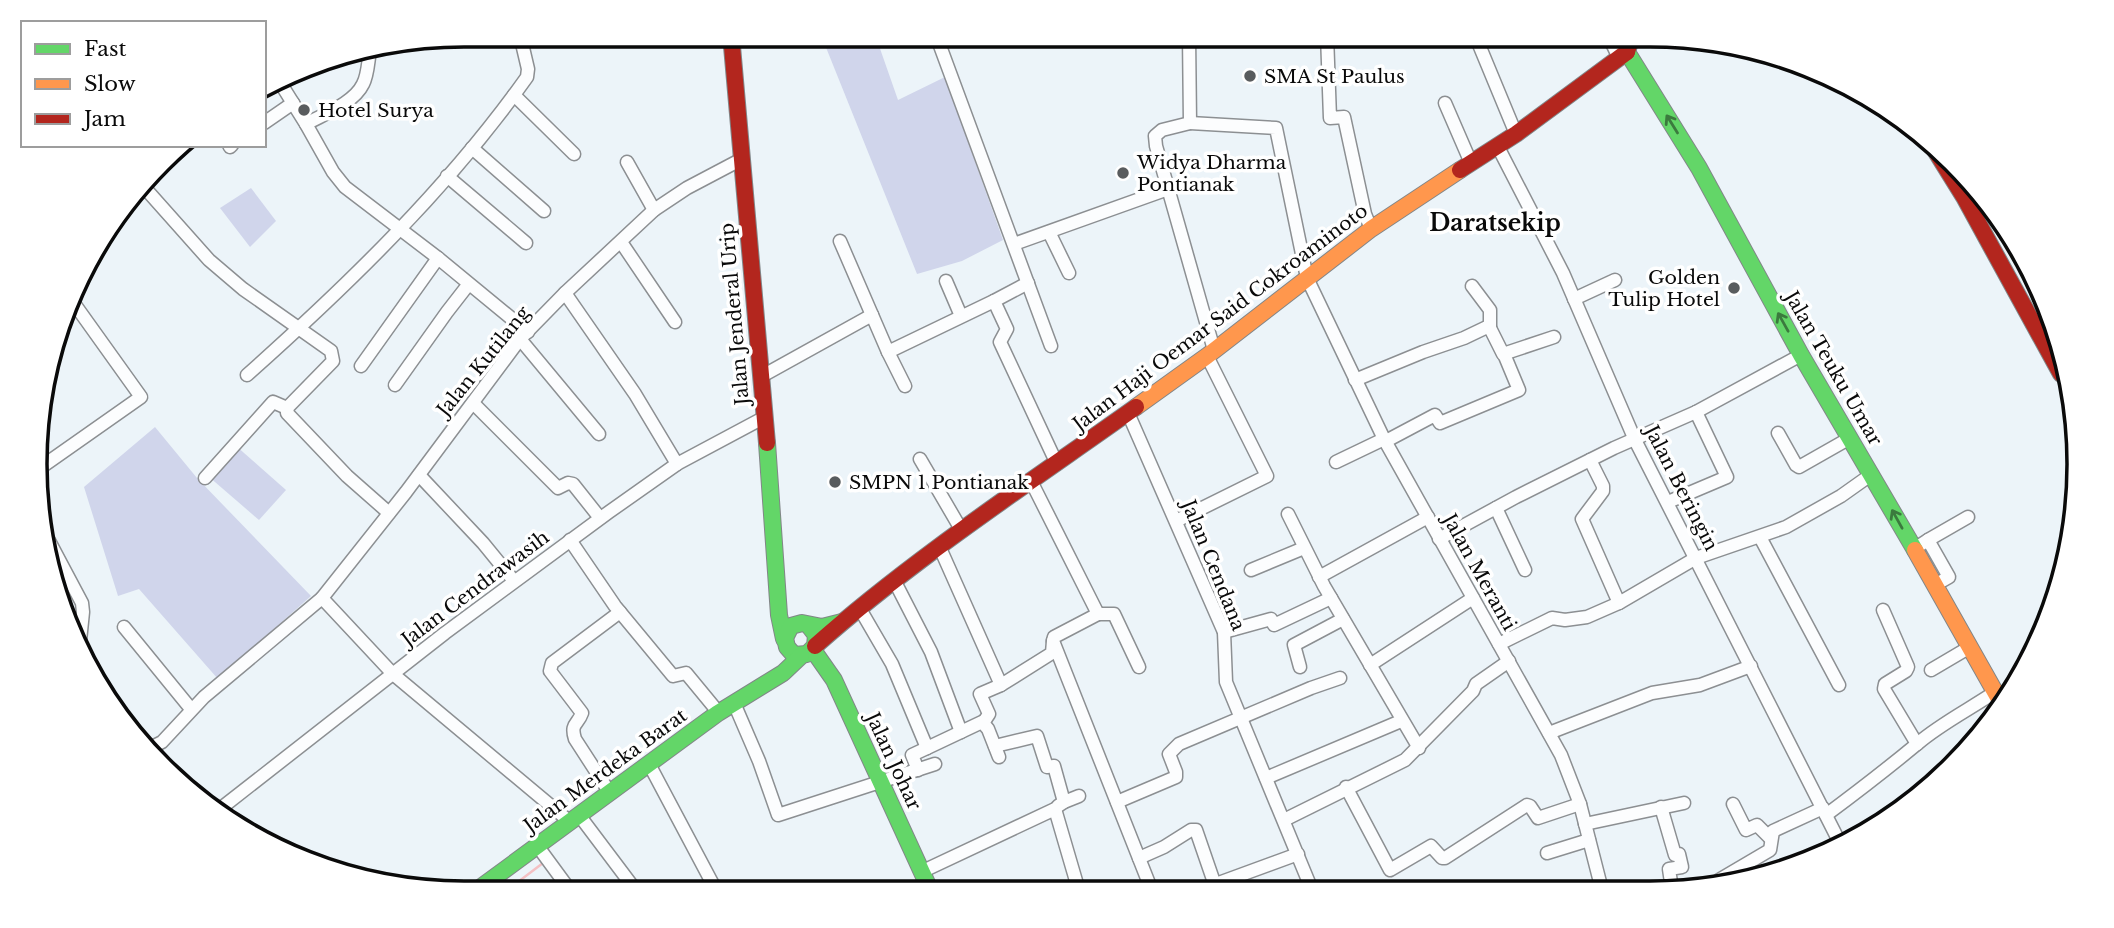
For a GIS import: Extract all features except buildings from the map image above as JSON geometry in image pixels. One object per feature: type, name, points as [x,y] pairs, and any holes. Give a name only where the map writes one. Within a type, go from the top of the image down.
[{"type":"street","points":[[247,375],[300,328],[399,229],[472,148],[528,74],[522,47]]},
{"type":"street","name":"Jalan Jenderal Urip","points":[[732,47],[762,376],[777,589],[785,642]]},
{"type":"street","points":[[940,47],[1051,346]]},
{"type":"street","points":[[1176,521],[1267,476],[1210,353],[1156,146],[1155,136],[1162,130],[1190,123],[1189,47]]},
{"type":"street","points":[[1328,47],[1330,118],[1344,117],[1365,214],[1371,229]]},
{"type":"street","points":[[1480,47],[1516,134]]},
{"type":"street","points":[[1617,47],[1623,55],[1627,47]]},
{"type":"street","name":"Jalan Haji Oemar Said Cokroaminoto","points":[[810,651],[842,622],[962,531],[1210,353],[1371,229],[1516,134],[1623,55]]},
{"type":"street","name":"Jalan Teuku Umar","points":[[1623,55],[1699,168],[1801,355],[1872,474],[1921,545],[1935,585],[1997,696]]},
{"type":"street","points":[[306,124],[358,91],[364,83],[369,58]]},
{"type":"street","points":[[284,88],[337,178],[438,258],[524,336],[599,434]]},
{"type":"street","points":[[514,95],[574,154]]},
{"type":"street","points":[[266,122],[293,103]]},
{"type":"street","points":[[1445,103],[1471,163]]},
{"type":"street","name":"Jalan Meranti","points":[[1190,123],[1276,128],[1307,278],[1385,440],[1572,778],[1600,881]]},
{"type":"street","name":"Jalan Beringin","points":[[1497,145],[1574,299],[1635,440],[1837,836]]},
{"type":"street","points":[[472,148],[544,211]]},
{"type":"street","name":"Jalan Kutilang","points":[[156,745],[162,742],[191,709],[322,598],[524,336],[565,293],[654,210],[687,188],[741,159]]},
{"type":"street","points":[[627,162],[654,210]]},
{"type":"street","points":[[1950,175],[2054,359]]},
{"type":"street","points":[[447,176],[526,243]]},
{"type":"street","points":[[1014,244],[1168,189]]},
{"type":"street","points":[[148,192],[209,260],[243,289],[331,351],[333,358],[287,408]]},
{"type":"street","points":[[1049,232],[1069,273]]},
{"type":"street","points":[[839,241],[905,386]]},
{"type":"street","points":[[621,242],[676,322]]},
{"type":"street","points":[[361,366],[438,258]]},
{"type":"street","points":[[946,281],[961,316]]},
{"type":"street","points":[[1574,299],[1615,281]]},
{"type":"street","points":[[888,352],[1028,283]]},
{"type":"street","points":[[396,385],[468,285]]},
{"type":"street","points":[[1336,462],[1435,415],[1440,424],[1519,390],[1490,328],[1490,310],[1472,286]]},
{"type":"street","points":[[565,293],[635,394],[677,464]]},
{"type":"street","points":[[994,301],[1007,329],[1000,340],[1001,345],[1057,464]]},
{"type":"street","points":[[47,459],[141,397],[78,308]]},
{"type":"street","points":[[762,376],[872,315]]},
{"type":"street","points":[[1355,380],[1490,328]]},
{"type":"street","points":[[1504,354],[1554,337]]},
{"type":"street","points":[[1439,539],[1590,460],[1696,412],[1801,355]]},
{"type":"street","points":[[205,478],[273,401],[287,408]]},
{"type":"street","points":[[473,403],[558,488],[568,483],[573,484],[600,518]]},
{"type":"street","points":[[287,408],[288,414],[312,440],[389,513]]},
{"type":"street","points":[[1668,502],[1727,477],[1696,412]]},
{"type":"street","name":"Jalan Cendana","points":[[1128,413],[1224,632],[1226,682],[1308,881]]},
{"type":"street","name":"Jalan Cendrawasih","points":[[224,806],[514,581],[600,518],[677,464],[765,416]]},
{"type":"street","points":[[1778,433],[1798,467],[1850,438]]},
{"type":"street","points":[[920,459],[962,531]]},
{"type":"street","points":[[1590,460],[1603,486],[1582,519],[1619,603]]},
{"type":"street","points":[[1499,644],[1552,618],[1565,620],[1587,617],[1619,603],[1696,558],[1786,527],[1822,508],[1872,474]]},
{"type":"street","points":[[419,475],[514,581]]},
{"type":"street","points":[[1032,483],[1098,614]]},
{"type":"street","points":[[1496,508],[1525,570]]},
{"type":"street","points":[[1288,514],[1319,577],[1419,748]]},
{"type":"street","points":[[1319,577],[1428,517]]},
{"type":"street","points":[[1921,545],[1968,517]]},
{"type":"street","points":[[1760,537],[1839,685]]},
{"type":"street","points":[[570,540],[620,612],[673,676],[686,673],[719,713]]},
{"type":"street","points":[[940,548],[1002,685]]},
{"type":"street","points":[[1251,570],[1304,548]]},
{"type":"street","points":[[58,557],[82,603],[81,628]]},
{"type":"street","points":[[895,582],[939,669],[961,732]]},
{"type":"street","points":[[777,589],[816,635],[810,651],[794,655],[785,642]]},
{"type":"street","points":[[322,598],[393,674],[574,818],[628,881]]},
{"type":"street","points":[[1224,632],[1271,619],[1274,625],[1331,598]]},
{"type":"street","points":[[1370,664],[1473,598]]},
{"type":"street","points":[[860,609],[892,664],[927,748]]},
{"type":"street","points":[[1882,610],[1908,665],[1907,670],[1885,684],[1884,689],[1917,744]]},
{"type":"street","points":[[610,793],[572,731],[582,713],[550,671],[552,663],[620,612]]},
{"type":"street","points":[[918,769],[912,755],[983,723],[989,714],[980,694],[1002,685],[1052,653],[1054,637],[1098,614],[1114,614],[1139,667]]},
{"type":"street","points":[[1295,663],[1294,645],[1343,619]]},
{"type":"street","points":[[763,684],[780,660],[789,628],[804,624],[825,626],[842,622]]},
{"type":"street","points":[[124,627],[191,709]]},
{"type":"street","points":[[1053,641],[1148,881]]},
{"type":"street","points":[[1931,670],[1969,647]]},
{"type":"street","name":"Jalan Merdeka Barat","points":[[503,881],[574,818],[810,651]]},
{"type":"street","name":"Jalan Johar","points":[[810,651],[834,680],[926,881]]},
{"type":"street","points":[[1284,820],[1405,760],[1474,691],[1476,684],[1508,662]]},
{"type":"street","points":[[1549,733],[1652,693],[1700,685],[1751,666]]},
{"type":"street","points":[[1117,802],[1176,777],[1169,754],[1179,744],[1340,678]]},
{"type":"street","points":[[734,703],[778,815],[935,764]]},
{"type":"street","points":[[1731,873],[1770,850],[1773,831],[1825,811],[1909,753],[1917,744],[1992,703]]},
{"type":"street","points":[[1266,778],[1401,721]]},
{"type":"street","points":[[983,723],[997,751],[1037,736],[1047,767],[1054,766],[1077,881]]},
{"type":"street","points":[[649,764],[711,881]]},
{"type":"street","points":[[1346,788],[1390,870],[1431,846],[1445,858],[1527,805],[1538,818],[1580,804]]},
{"type":"street","points":[[921,872],[1079,796]]},
{"type":"street","points":[[1585,824],[1684,803]]},
{"type":"street","points":[[1733,804],[1746,830],[1757,825],[1771,839]]},
{"type":"street","points":[[1661,807],[1675,855],[1679,854],[1682,867],[1670,869],[1671,880]]},
{"type":"street","points":[[1139,858],[1194,830],[1215,881]]},
{"type":"street","points":[[1547,853],[1589,840]]},
{"type":"street","points":[[540,850],[563,881]]},
{"type":"street","points":[[1232,881],[1298,854]]},
{"type":"shaded area","points":[[826,47],[879,47],[898,100],[945,77],[1003,240],[962,261],[917,274]]},
{"type":"shaded area","points":[[251,188],[276,221],[250,247],[220,208]]},
{"type":"shaded area","points":[[155,427],[197,478],[311,596],[218,679],[139,589],[118,596],[84,487]]},
{"type":"shaded area","points":[[235,445],[286,490],[259,520],[208,476]]},
{"type":"waterway","points":[[519,881],[543,863]]},
{"type":"traffic: fast","points":[[1627,52],[1699,168],[1801,355],[1915,550]]},
{"type":"traffic: fast","points":[[767,443],[779,615],[784,639]]},
{"type":"traffic: fast","points":[[809,626],[816,635],[815,646],[807,654],[794,655],[787,647],[785,638],[791,626],[802,623],[822,627],[842,622]]},
{"type":"traffic: fast","points":[[813,650],[834,680],[926,881]]},
{"type":"traffic: fast","points":[[489,881],[718,713],[783,673],[801,656]]},
{"type":"traffic: slow","points":[[1136,407],[1207,356],[1371,229],[1460,170]]},
{"type":"traffic: slow","points":[[1915,550],[1997,696]]},
{"type":"traffic: jam","points":[[732,47],[767,443]]},
{"type":"traffic: jam","points":[[1627,52],[1628,47]]},
{"type":"traffic: jam","points":[[1460,170],[1516,134],[1627,52]]},
{"type":"traffic: jam","points":[[1950,175],[2054,362]]},
{"type":"traffic: jam","points":[[815,646],[931,552],[1136,407]]},
{"type":"place","name":"SMA St Paulus","points":[[1250,76]]},
{"type":"place","name":"Hotel Surya","points":[[304,110]]},
{"type":"place","name":"Widya Dharma Pontianak","points":[[1123,173]]},
{"type":"place","name":"Golden Tulip Hotel","points":[[1734,288]]},
{"type":"place","name":"SMPN 1 Pontianak","points":[[835,482]]},
{"type":"district","name":"Daratsekip","points":[[1495,223]]}]
